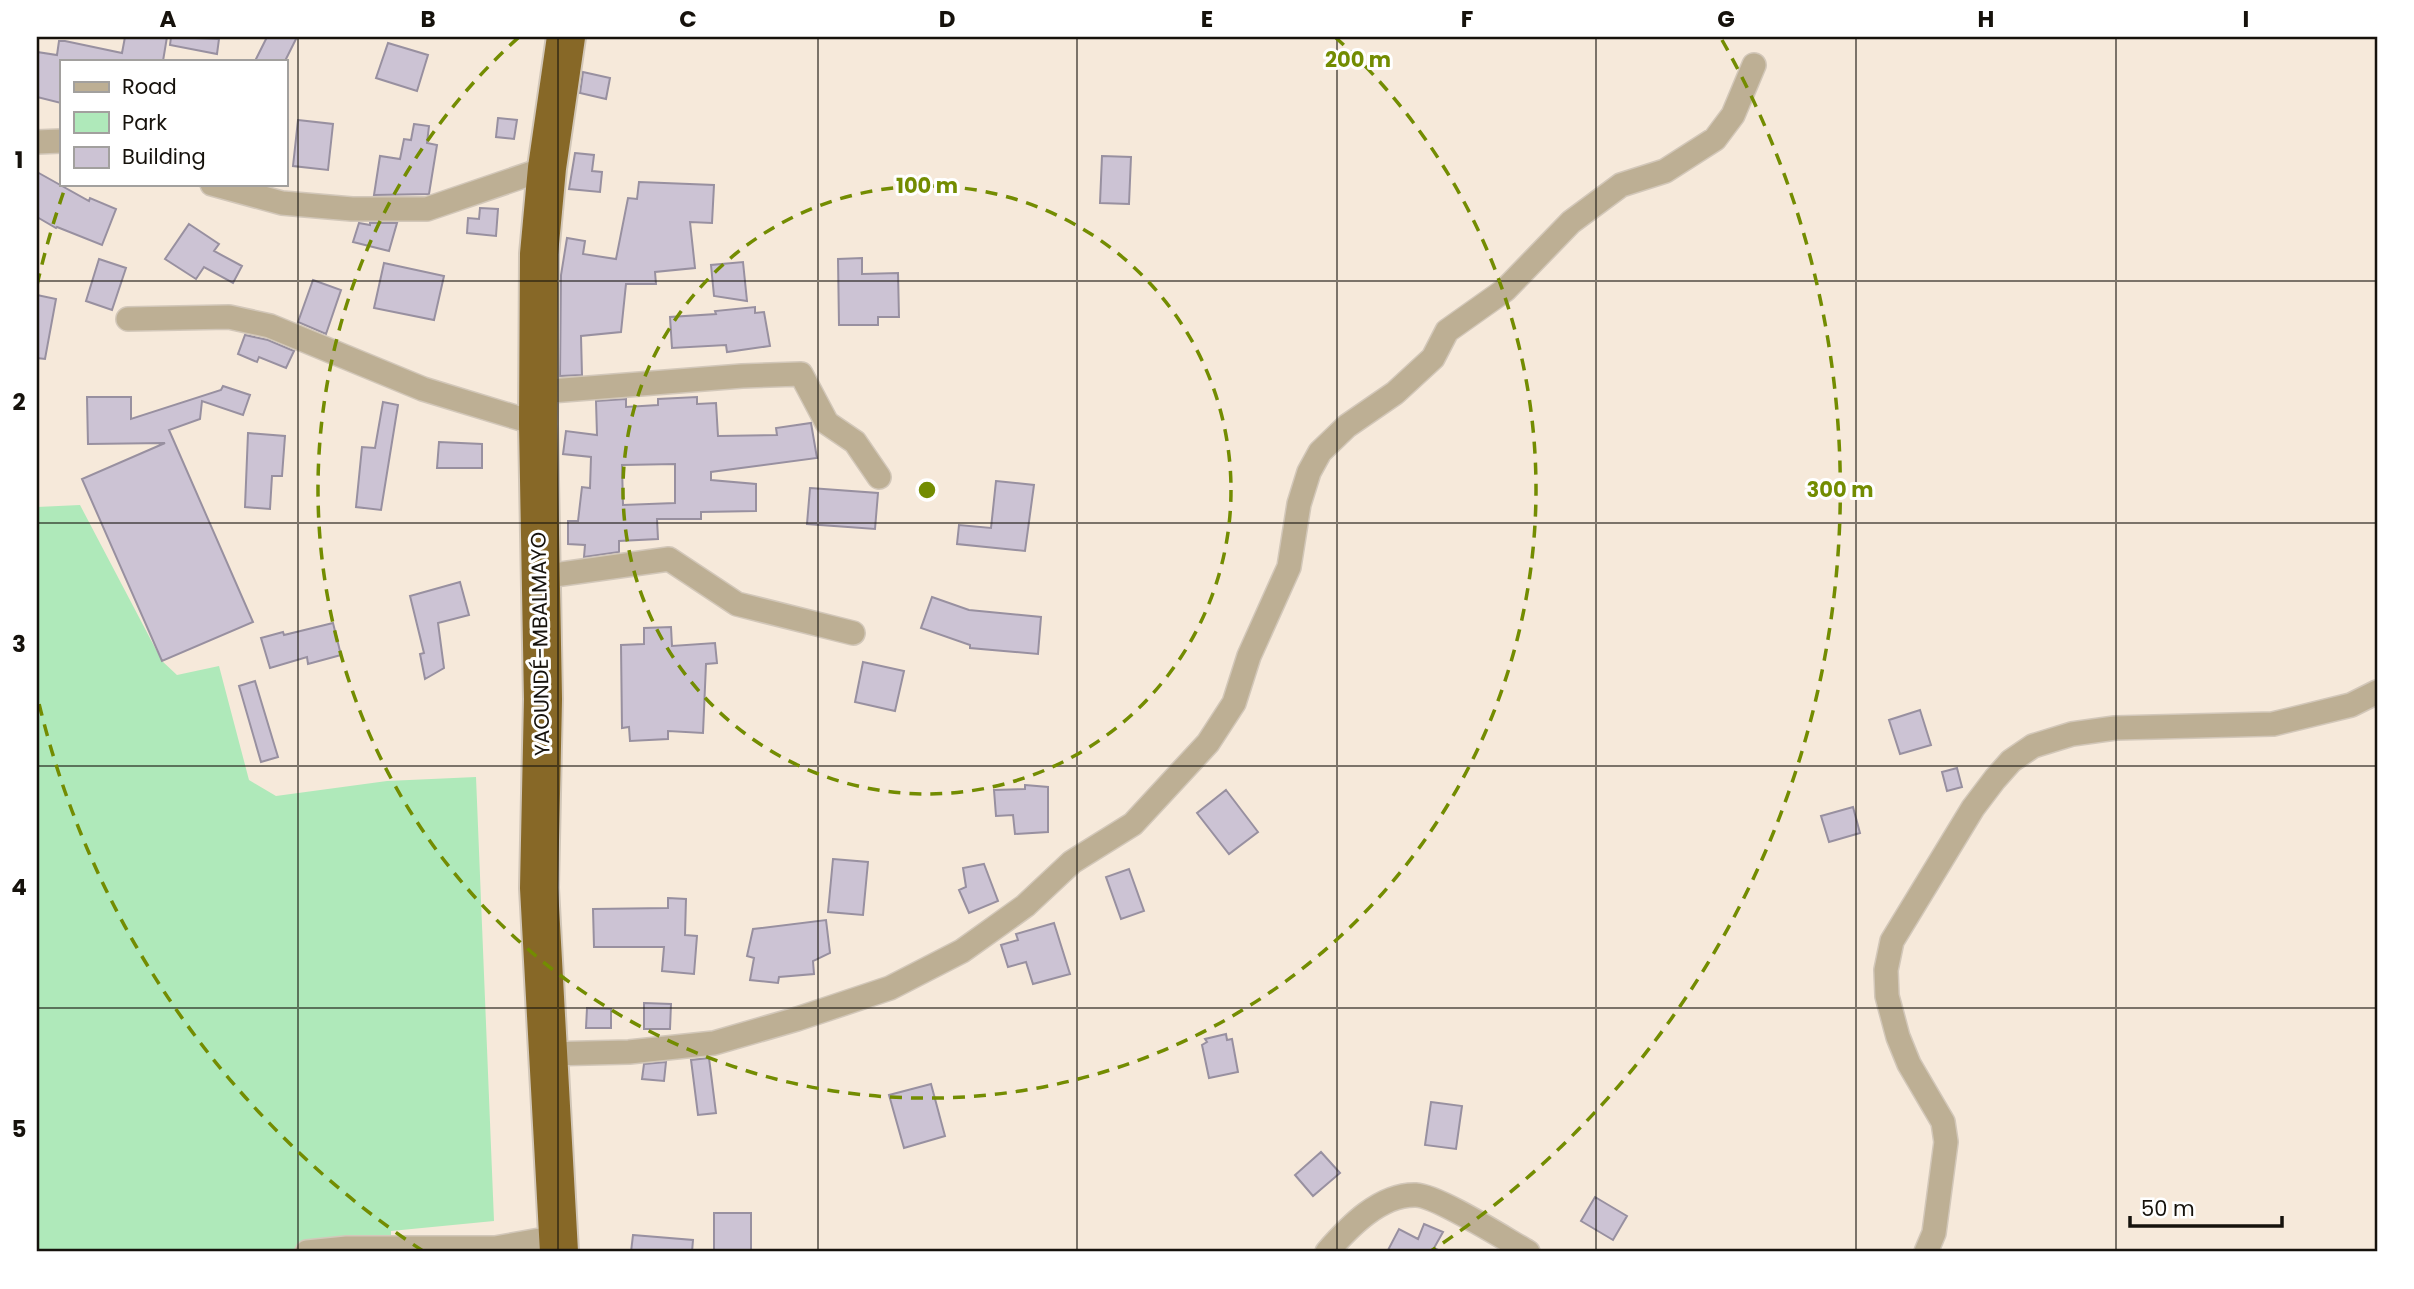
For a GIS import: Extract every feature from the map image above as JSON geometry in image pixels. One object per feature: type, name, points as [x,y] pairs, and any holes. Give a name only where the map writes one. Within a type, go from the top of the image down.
[{"type":"highway","name":"YAOUNDÉ-MBALMAYO","points":[[558,1245],[539,888],[543,699],[538,408],[539,254],[566,37]]},
{"type":"street","points":[[547,1054],[629,1052],[714,1042],[797,1019],[890,988],[962,951],[1026,906],[1072,862],[1133,824],[1208,743],[1234,704],[1249,656],[1289,566],[1299,504],[1309,472],[1320,452],[1347,426],[1395,393],[1433,358],[1447,331],[1505,290],[1571,222],[1622,185],[1665,171],[1715,139],[1733,115],[1754,65]]},
{"type":"street","points":[[37,142],[60,141]]},
{"type":"street","points":[[219,186],[282,204],[352,209],[427,209],[548,168]]},
{"type":"street","points":[[128,319],[229,317],[270,326],[423,389],[538,408],[742,376],[801,374],[827,423],[855,442],[879,477]]},
{"type":"street","points":[[540,577],[669,559],[737,604],[853,634]]},
{"type":"street","points":[[1926,1252],[1934,1233],[1946,1142],[1938,1109],[1909,1064],[1898,1037],[1887,996],[1886,970],[1892,941],[1973,807],[1995,779],[2011,761],[2033,746],[2072,734],[2115,728],[2273,724],[2351,705],[2377,692]]},
{"type":"street","points":[[1327,1252],[1371,1209],[1400,1197],[1418,1195],[1441,1204],[1528,1252]]},
{"type":"street","points":[[307,1252],[347,1248],[495,1248],[558,1245]]},
{"type":"green space","points":[[80,505],[162,661],[177,675],[219,666],[249,780],[276,796],[387,781],[476,777],[494,1221],[391,1231],[391,1252],[37,1252],[37,507]]},
{"type":"building","points":[[125,37],[167,37],[163,60],[60,60],[60,103],[37,97],[37,52],[57,55],[59,41],[65,41],[122,53]]},
{"type":"building","points":[[171,37],[219,39],[217,54],[170,45]]},
{"type":"building","points":[[267,37],[297,37],[286,60],[256,60]]},
{"type":"building","points":[[388,43],[428,55],[417,91],[376,78]]},
{"type":"building","points":[[583,72],[610,78],[606,99],[580,93]]},
{"type":"building","points":[[498,118],[517,120],[514,139],[496,137]]},
{"type":"building","points":[[298,120],[333,124],[328,170],[293,166]]},
{"type":"building","points":[[414,124],[429,126],[427,143],[437,145],[429,194],[374,195],[380,156],[400,159],[404,139],[411,140]]},
{"type":"building","points":[[575,153],[594,155],[592,171],[602,172],[600,192],[569,189]]},
{"type":"building","points":[[1102,156],[1131,157],[1129,204],[1100,203]]},
{"type":"building","points":[[37,172],[89,201],[90,198],[116,209],[102,245],[56,228],[37,217]]},
{"type":"building","points":[[639,182],[714,185],[712,223],[690,222],[695,268],[655,272],[656,284],[626,284],[621,332],[581,336],[582,375],[560,376],[561,275],[567,238],[585,241],[583,254],[616,259],[628,198],[637,199]]},
{"type":"building","points":[[480,208],[498,209],[496,236],[467,233],[468,218],[479,219]]},
{"type":"building","points":[[359,223],[397,223],[389,251],[353,242]]},
{"type":"building","points":[[189,224],[219,244],[214,251],[242,266],[233,283],[204,267],[196,279],[165,259]]},
{"type":"building","points":[[862,258],[862,274],[898,273],[899,317],[878,317],[878,325],[839,325],[838,259]]},
{"type":"building","points":[[99,259],[126,268],[112,310],[86,301]]},
{"type":"building","points":[[743,262],[747,301],[714,296],[711,265]]},
{"type":"building","points":[[384,263],[444,276],[434,320],[374,308]]},
{"type":"building","points":[[313,280],[341,290],[326,334],[298,322]]},
{"type":"building","points":[[37,295],[56,299],[45,359],[37,358]]},
{"type":"building","points":[[755,307],[755,313],[764,312],[770,346],[727,352],[726,345],[672,348],[670,317],[716,314],[715,311]]},
{"type":"building","points":[[245,335],[268,340],[294,351],[286,368],[259,357],[257,362],[238,354]]},
{"type":"building","points":[[223,386],[250,395],[243,415],[202,401],[200,419],[169,430],[253,622],[162,661],[82,479],[165,443],[88,444],[87,397],[131,397],[131,419],[221,390]]},
{"type":"building","points":[[697,397],[697,404],[716,403],[718,436],[777,435],[776,428],[811,423],[817,458],[711,472],[711,480],[756,484],[756,511],[701,512],[701,519],[657,519],[658,539],[619,541],[619,552],[584,557],[585,545],[568,544],[568,521],[578,521],[582,487],[590,488],[591,457],[563,454],[566,431],[597,435],[596,401],[626,399],[626,407],[658,405],[658,399]],"holes":[[[675,464],[675,503],[623,505],[622,465]]]},
{"type":"building","points":[[383,402],[398,405],[381,510],[356,507],[362,447],[375,448]]},
{"type":"building","points":[[248,433],[285,436],[282,476],[272,476],[270,509],[245,507]]},
{"type":"building","points":[[439,442],[482,444],[482,468],[437,468]]},
{"type":"building","points":[[996,481],[1034,485],[1025,551],[957,544],[959,525],[991,528]]},
{"type":"building","points":[[810,488],[878,493],[875,529],[807,524]]},
{"type":"building","points":[[460,582],[469,615],[438,623],[444,668],[425,679],[420,654],[424,653],[410,596]]},
{"type":"building","points":[[932,597],[969,610],[1041,617],[1038,654],[970,648],[970,645],[921,628]]},
{"type":"building","points":[[333,623],[341,655],[308,664],[307,657],[270,668],[261,638]]},
{"type":"building","points":[[671,627],[672,646],[715,643],[717,663],[706,664],[703,733],[668,731],[668,739],[630,741],[629,727],[622,728],[621,645],[644,644],[644,628]]},
{"type":"building","points":[[863,662],[904,671],[895,711],[855,702]]},
{"type":"building","points":[[255,681],[278,757],[261,762],[239,686]]},
{"type":"building","points":[[1920,710],[1931,745],[1900,754],[1889,720]]},
{"type":"building","points":[[1957,768],[1962,787],[1947,791],[1942,772]]},
{"type":"building","points":[[1025,785],[1048,787],[1048,832],[1015,834],[1013,815],[996,816],[994,790],[1025,789]]},
{"type":"building","points":[[1226,790],[1258,832],[1229,854],[1197,813]]},
{"type":"building","points":[[1853,807],[1860,833],[1829,842],[1821,816]]},
{"type":"building","points":[[833,859],[868,862],[863,915],[828,912]]},
{"type":"building","points":[[984,864],[998,901],[969,913],[959,890],[966,887],[963,868]]},
{"type":"building","points":[[1129,869],[1144,911],[1121,919],[1106,877]]},
{"type":"building","points":[[668,898],[686,899],[685,935],[697,936],[694,974],[662,971],[664,947],[594,947],[593,909],[668,908]]},
{"type":"building","points":[[826,920],[830,953],[813,961],[814,974],[779,977],[778,983],[750,980],[754,958],[747,956],[753,929]]},
{"type":"building","points":[[1054,923],[1070,974],[1033,984],[1026,962],[1008,967],[1001,945],[1018,940],[1016,934]]},
{"type":"building","points":[[644,1003],[671,1004],[670,1029],[644,1029]]},
{"type":"building","points":[[587,1008],[611,1009],[611,1028],[586,1028]]},
{"type":"building","points":[[1226,1034],[1227,1040],[1232,1039],[1238,1072],[1209,1078],[1202,1045],[1207,1042],[1205,1039]]},
{"type":"building","points":[[709,1058],[716,1113],[698,1115],[691,1060]]},
{"type":"building","points":[[666,1062],[664,1081],[642,1079],[644,1064]]},
{"type":"building","points":[[931,1084],[945,1136],[904,1148],[889,1095]]},
{"type":"building","points":[[1431,1102],[1462,1106],[1456,1149],[1425,1145]]},
{"type":"building","points":[[1321,1152],[1340,1173],[1313,1196],[1295,1175]]},
{"type":"building","points":[[1595,1197],[1627,1216],[1613,1240],[1581,1221]]},
{"type":"building","points":[[714,1213],[751,1213],[751,1252],[714,1252]]},
{"type":"building","points":[[1424,1224],[1443,1232],[1434,1248],[1442,1252],[1387,1252],[1399,1229],[1418,1239]]},
{"type":"building","points":[[633,1235],[693,1240],[692,1252],[631,1252]]}]
